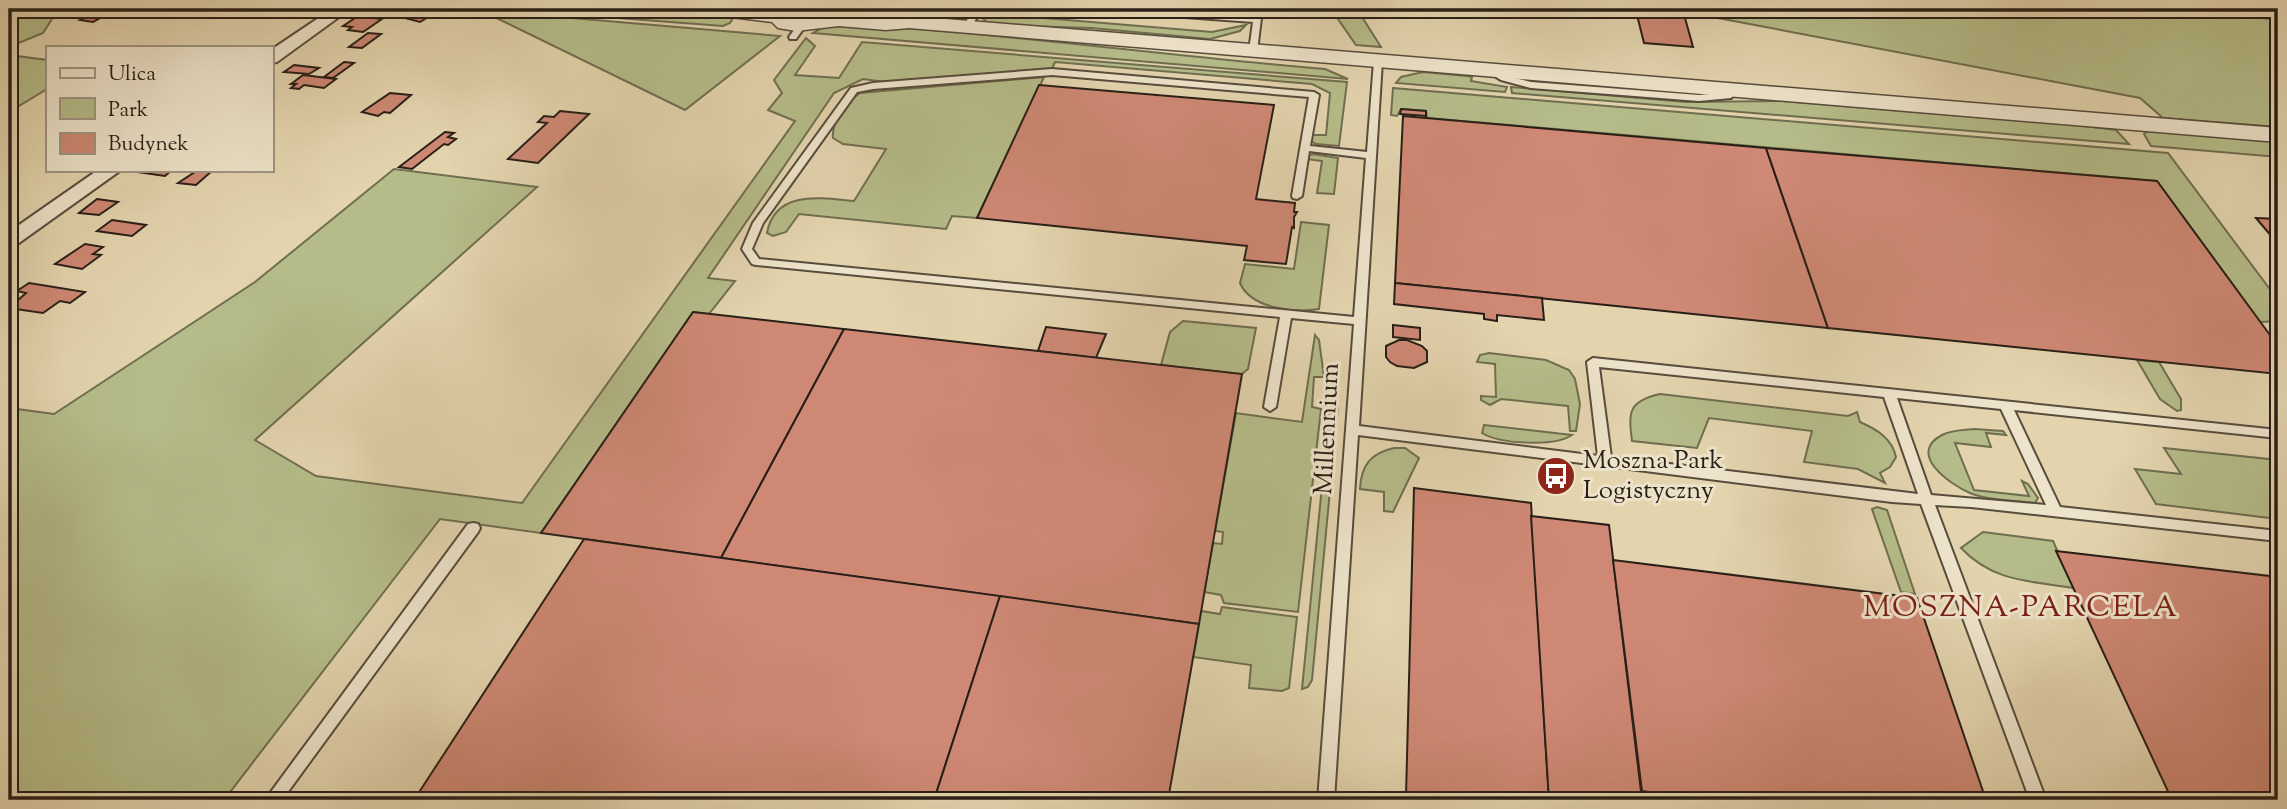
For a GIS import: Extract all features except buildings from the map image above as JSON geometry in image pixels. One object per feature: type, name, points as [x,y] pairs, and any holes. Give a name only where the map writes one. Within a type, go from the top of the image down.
[{"type":"street","points":[[273,57],[342,9]]},
{"type":"street","points":[[714,9],[779,13],[786,23],[798,31],[835,13],[966,27],[2278,135]]},
{"type":"street","points":[[9,241],[108,172]]},
{"type":"lane","points":[[966,27],[979,9]]},
{"type":"lane","points":[[1102,9],[1258,20],[1254,51]]},
{"type":"lane","name":"Millennium","points":[[1326,800],[1378,61]]},
{"type":"lane","points":[[1297,196],[1314,95],[1052,72],[854,90],[758,223],[747,249],[756,262],[1358,321]]},
{"type":"lane","points":[[1305,148],[1370,155]]},
{"type":"lane","points":[[1270,407],[1286,314]]},
{"type":"lane","points":[[1605,461],[1593,362],[2278,434]]},
{"type":"lane","points":[[1889,394],[2038,800]]},
{"type":"lane","points":[[2005,405],[2055,512]]},
{"type":"lane","points":[[1354,430],[1926,499],[2278,536]]},
{"type":"lane","points":[[273,800],[473,528]]},
{"type":"green space","points":[[9,9],[49,9],[46,13],[52,19],[43,33],[9,47]]},
{"type":"green space","points":[[499,9],[674,9],[735,15],[730,23],[723,26]]},
{"type":"green space","points":[[1331,9],[1357,9],[1381,47],[1356,45]]},
{"type":"green space","points":[[1670,9],[2110,9],[2278,19],[2278,127],[2163,118],[2140,98]]},
{"type":"green space","points":[[480,10],[780,36],[685,110]]},
{"type":"green space","points":[[984,13],[1212,32],[1246,25],[1240,31],[1210,39],[1091,28],[991,25],[982,18]]},
{"type":"green space","points":[[852,24],[971,33],[1325,69],[1348,79],[813,33],[822,28]]},
{"type":"green space","points":[[806,38],[815,46],[795,75],[839,78],[862,42],[1347,82],[1339,146],[1316,144],[1309,140],[1311,135],[1326,135],[1330,93],[1312,84],[1055,62],[1052,69],[892,83],[863,79],[834,93],[708,278],[735,281],[709,314],[693,312],[541,533],[440,519],[224,800],[9,800],[9,408],[54,414],[255,282],[394,169],[537,187],[255,440],[316,476],[522,503],[795,121],[768,110],[782,93],[774,80]]},
{"type":"green space","points":[[9,55],[46,60],[46,90],[9,112]]},
{"type":"green space","points":[[1423,72],[1467,76],[1472,77],[1471,81],[1507,87],[1505,92],[1396,83],[1401,77]]},
{"type":"green space","points":[[1044,77],[977,218],[952,216],[946,229],[799,214],[786,232],[773,236],[767,233],[779,209],[790,203],[815,198],[854,201],[886,149],[843,144],[833,138],[841,112],[860,93]]},
{"type":"green space","points":[[1511,87],[1686,102],[1784,101],[2085,126],[2116,130],[2129,144],[1512,93]]},
{"type":"green space","points":[[1393,88],[2168,153],[2278,300],[2278,321],[2260,322],[2157,181],[1427,118],[1426,111],[1401,109],[1397,116],[1391,115]]},
{"type":"green space","points":[[2149,131],[2278,142],[2278,157],[2151,146],[2144,134]]},
{"type":"green space","points":[[1313,154],[1338,158],[1334,194],[1317,193],[1322,161],[1306,159]]},
{"type":"green space","points":[[1301,222],[1329,225],[1319,309],[1286,309],[1254,299],[1240,283],[1245,264],[1294,269]]},
{"type":"green space","points":[[1183,321],[1256,328],[1248,369],[1242,374],[1161,365],[1170,332]]},
{"type":"green space","points":[[1315,335],[1319,340],[1324,377],[1314,377],[1312,407],[1321,409],[1298,612],[1224,603],[1221,595],[1204,592],[1213,543],[1222,544],[1223,532],[1215,531],[1236,413],[1302,422]]},
{"type":"green space","points":[[1489,353],[1546,360],[1569,370],[1575,379],[1580,404],[1576,431],[1570,431],[1568,406],[1501,399],[1490,405],[1481,400],[1481,396],[1496,397],[1495,364],[1477,362],[1480,355]]},
{"type":"green space","points":[[2137,360],[2159,362],[2181,399],[2181,410],[2177,411],[2160,399]]},
{"type":"green space","points":[[1660,394],[1848,416],[1857,412],[1860,422],[1887,439],[1896,457],[1890,467],[1880,473],[1885,483],[1858,469],[1804,462],[1812,431],[1709,418],[1697,448],[1632,441],[1630,422],[1633,409],[1642,400]]},
{"type":"green space","points":[[1330,405],[1338,406],[1312,680],[1308,687],[1302,689]]},
{"type":"green space","points":[[1484,425],[1572,435],[1541,443],[1514,442],[1482,433]]},
{"type":"green space","points":[[1974,429],[2003,431],[2006,435],[1986,433],[1991,447],[1955,443],[1974,490],[2029,496],[2022,481],[2028,484],[2038,498],[2035,503],[1977,496],[1953,483],[1935,468],[1930,460],[1932,443],[1949,432]]},
{"type":"green space","points":[[1405,448],[1419,458],[1393,512],[1384,511],[1384,492],[1360,489],[1362,473],[1369,461],[1379,453]]},
{"type":"green space","points":[[2164,448],[2278,460],[2278,519],[2156,504],[2135,469],[2181,474]]},
{"type":"green space","points":[[1877,507],[1887,510],[1915,594],[1901,592],[1872,509]]},
{"type":"green space","points":[[1983,532],[2053,541],[2074,588],[2013,578],[1986,568],[1961,548]]},
{"type":"green space","points":[[1222,607],[1297,617],[1289,688],[1282,691],[1249,688],[1251,665],[1193,657],[1201,611],[1220,614]]},
{"type":"water","points":[[2110,9],[2278,9],[2278,19]]},
{"type":"place","name":"Moszna Park Logistyczny","points":[[1556,476]]},
{"type":"district","name":"MOSZNA-PARCELA","points":[[2021,608]]}]
